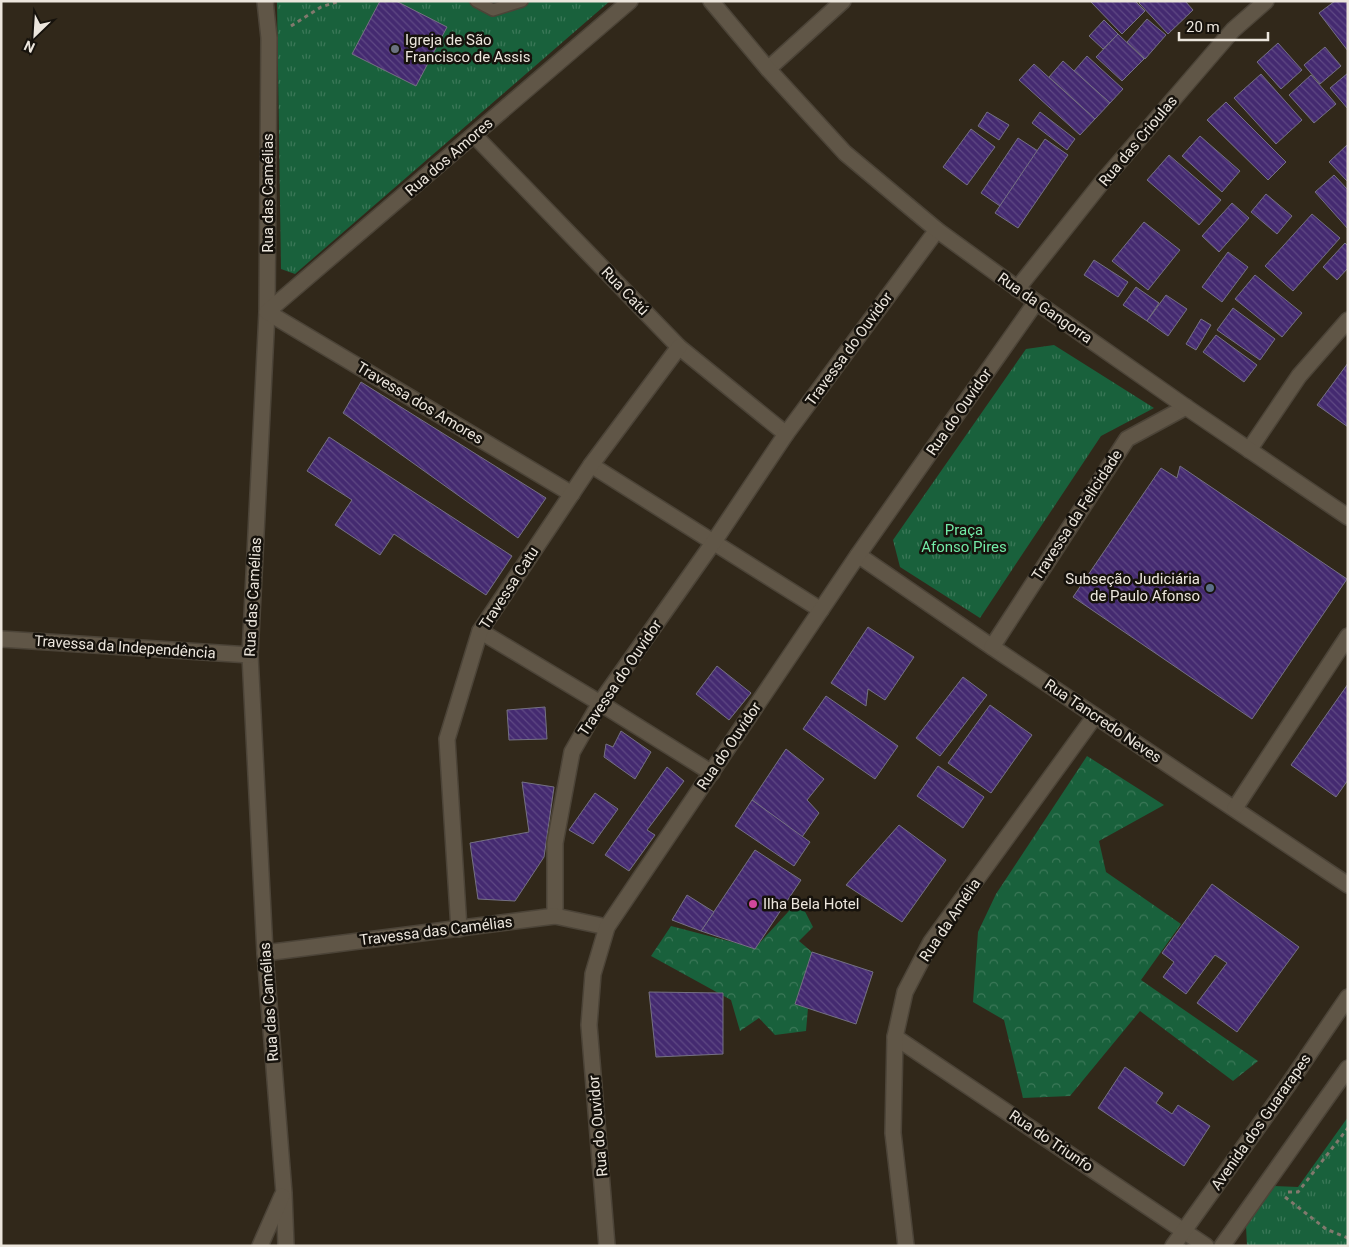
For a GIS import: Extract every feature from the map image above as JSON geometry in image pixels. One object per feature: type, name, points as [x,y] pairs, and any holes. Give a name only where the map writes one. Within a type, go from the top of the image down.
[{"type":"street","name":"Rua das Camélias","points":[[265,1],[269,38],[268,312],[250,655],[265,953],[284,1193],[286,1246]]},
{"type":"street","name":"Rua dos Amores","points":[[268,312],[630,1]]},
{"type":"street","name":"Rua da Gangorra","points":[[711,1],[768,69],[845,153],[936,230],[1186,407],[1348,517]]},
{"type":"street","points":[[768,69],[843,1]]},
{"type":"street","name":"Rua das Crioulas","points":[[1017,288],[1103,181],[1232,30],[1266,1]]},
{"type":"street","name":"Rua Catú","points":[[475,136],[679,347],[786,434]]},
{"type":"street","name":"Travessa do Ouvidor","points":[[555,916],[555,843],[572,752],[600,703],[713,543],[786,434],[936,230]]},
{"type":"street","name":"Rua do Ouvidor","points":[[607,1246],[589,1025],[593,974],[607,927],[858,556],[1036,302]]},
{"type":"street","name":"Travessa dos Amores","points":[[268,312],[572,494]]},
{"type":"street","points":[[1249,450],[1299,376],[1348,320]]},
{"type":"street","name":"Travessa Catu","points":[[459,929],[447,739],[480,631],[591,465],[679,347]]},
{"type":"street","name":"Travessa da Felicidade","points":[[992,648],[1127,439],[1186,407]]},
{"type":"street","points":[[591,465],[821,610]]},
{"type":"street","name":"Rua Tancredo Neves","points":[[858,556],[992,648],[1348,885]]},
{"type":"street","points":[[480,631],[600,703],[712,774]]},
{"type":"street","points":[[1235,808],[1348,636]]},
{"type":"street","name":"Travessa da Independência","points":[[1,638],[250,655]]},
{"type":"street","name":"Rua da Amélia","points":[[906,1246],[893,1133],[895,1037],[905,992],[931,942],[1095,716]]},
{"type":"street","name":"Travessa das Camélias","points":[[265,953],[555,916],[607,927]]},
{"type":"street","name":"Avenida dos Guararapes","points":[[1173,1246],[1288,1085],[1348,997]]},
{"type":"street","name":"Rua do Triunfo","points":[[895,1037],[1206,1246]]},
{"type":"street","points":[[1222,1246],[1348,1068]]},
{"type":"street","name":"Rua das Camélias","points":[[260,1246],[284,1193]]},
{"type":"lane","points":[[476,1],[493,10],[522,1]]},
{"type":"path","points":[[269,38],[321,7],[340,1]]},
{"type":"path","points":[[1268,1182],[1326,1229],[1348,1238]]},
{"type":"green space","points":[[277,1],[610,1],[295,274],[281,269]]},
{"type":"green space","name":"Praça Afonso Pires","points":[[1054,345],[1154,408],[1101,436],[980,618],[900,567],[893,540],[1026,349]]},
{"type":"green space","points":[[1087,756],[1164,805],[1099,841],[1106,872],[1181,924],[1141,980],[1258,1061],[1233,1081],[1140,1011],[1070,1096],[1023,1098],[1004,1020],[973,1002],[978,932],[996,894]]},
{"type":"green space","points":[[799,900],[813,927],[799,941],[812,952],[795,1004],[808,1008],[806,1031],[775,1035],[759,1018],[740,1031],[731,1000],[651,956],[671,926],[755,948]]},
{"type":"green space","points":[[1348,1117],[1348,1246],[1247,1246],[1246,1226],[1274,1186],[1298,1187]]},
{"type":"building","name":"Igreja de São Francisco de Assis","points":[[380,1],[396,1],[447,27],[416,86],[352,54]]},
{"type":"building","points":[[1090,1],[1135,1],[1145,11],[1122,34]]},
{"type":"building","points":[[1141,1],[1185,1],[1193,10],[1168,34],[1139,3]]},
{"type":"building","points":[[1335,1],[1348,1],[1348,51],[1319,13]]},
{"type":"building","points":[[1147,19],[1166,35],[1145,59],[1127,42]]},
{"type":"building","points":[[1104,20],[1118,34],[1103,49],[1089,36]]},
{"type":"building","points":[[1118,34],[1144,59],[1122,81],[1096,57]]},
{"type":"building","points":[[1278,43],[1302,70],[1281,89],[1257,62]]},
{"type":"building","points":[[1325,47],[1341,66],[1320,84],[1304,65]]},
{"type":"building","points":[[1087,56],[1123,89],[1110,103],[1074,71]]},
{"type":"building","points":[[1063,61],[1110,103],[1095,119],[1049,77]]},
{"type":"building","points":[[1034,64],[1095,119],[1080,135],[1019,80]]},
{"type":"building","points":[[1348,73],[1348,109],[1330,88]]},
{"type":"building","points":[[1261,74],[1302,120],[1276,144],[1234,98]]},
{"type":"building","points":[[1311,75],[1336,104],[1314,123],[1289,95]]},
{"type":"building","points":[[1226,102],[1286,162],[1268,180],[1207,120]]},
{"type":"building","points":[[987,112],[1009,125],[999,140],[978,126]]},
{"type":"building","points":[[1040,112],[1075,139],[1067,150],[1032,123]]},
{"type":"building","points":[[971,129],[995,147],[967,185],[943,167]]},
{"type":"building","points":[[1200,136],[1240,171],[1222,192],[1182,156]]},
{"type":"building","points":[[1018,138],[1038,151],[1000,206],[981,193]]},
{"type":"building","points":[[1045,139],[1068,155],[1018,228],[995,213]]},
{"type":"building","points":[[1348,144],[1348,182],[1329,162]]},
{"type":"building","points":[[1169,155],[1221,200],[1199,225],[1147,180]]},
{"type":"building","points":[[1334,175],[1348,190],[1348,229],[1315,192]]},
{"type":"building","points":[[1266,194],[1292,216],[1277,234],[1251,212]]},
{"type":"building","points":[[1232,203],[1249,218],[1219,252],[1202,236]]},
{"type":"building","points":[[1312,214],[1340,238],[1293,291],[1265,266]]},
{"type":"building","points":[[1144,222],[1180,250],[1148,290],[1112,261]]},
{"type":"building","points":[[1345,243],[1348,246],[1348,268],[1337,280],[1323,267]]},
{"type":"building","points":[[1228,252],[1248,267],[1222,302],[1202,287]]},
{"type":"building","points":[[1094,260],[1128,282],[1118,297],[1084,275]]},
{"type":"building","points":[[1255,275],[1302,313],[1282,337],[1235,299]]},
{"type":"building","points":[[1136,287],[1159,303],[1147,321],[1123,305]]},
{"type":"building","points":[[1166,295],[1187,309],[1168,336],[1147,321]]},
{"type":"building","points":[[1233,308],[1275,339],[1260,360],[1217,330]]},
{"type":"building","points":[[1201,319],[1211,325],[1196,350],[1186,344]]},
{"type":"building","points":[[1216,335],[1257,365],[1244,382],[1203,352]]},
{"type":"building","points":[[1348,363],[1348,427],[1317,405]]},
{"type":"building","points":[[361,382],[546,498],[518,538],[343,413]]},
{"type":"building","points":[[329,437],[512,556],[486,595],[394,534],[380,555],[335,525],[352,500],[307,471]]},
{"type":"building","name":"Subseção Judiciária de Paulo Afonso","points":[[1180,466],[1347,579],[1252,719],[1073,597],[1161,468],[1177,478]]},
{"type":"building","points":[[868,627],[914,657],[885,700],[868,689],[866,706],[831,683]]},
{"type":"building","points":[[717,666],[751,693],[729,720],[696,694]]},
{"type":"building","points":[[963,677],[987,695],[940,756],[916,738]]},
{"type":"building","points":[[1348,684],[1348,780],[1336,797],[1291,765]]},
{"type":"building","points":[[826,696],[898,746],[875,779],[803,729]]},
{"type":"building","points":[[990,705],[1032,735],[991,793],[948,763]]},
{"type":"building","points":[[545,707],[547,739],[509,740],[507,710]]},
{"type":"building","points":[[621,731],[651,752],[635,779],[604,757],[606,744],[613,747]]},
{"type":"building","points":[[786,749],[824,779],[807,800],[819,813],[802,837],[752,800]]},
{"type":"building","points":[[938,766],[984,797],[963,828],[917,796]]},
{"type":"building","points":[[667,767],[684,781],[647,830],[655,835],[629,871],[605,855]]},
{"type":"building","points":[[522,782],[554,787],[544,857],[515,901],[478,899],[470,843],[529,832]]},
{"type":"building","points":[[595,793],[618,809],[593,844],[569,830]]},
{"type":"building","points":[[752,800],[810,842],[794,866],[735,826]]},
{"type":"building","points":[[899,825],[946,860],[902,922],[846,885]]},
{"type":"building","name":"Ilha Bela Hotel","points":[[755,850],[801,880],[755,949],[701,931]]},
{"type":"building","points":[[1212,884],[1299,947],[1237,1032],[1197,1003],[1227,963],[1215,955],[1186,994],[1163,977],[1174,962],[1162,953]]},
{"type":"building","points":[[687,895],[714,912],[701,931],[672,920]]},
{"type":"building","points":[[812,952],[873,972],[856,1024],[795,1004]]},
{"type":"building","points":[[649,992],[723,993],[723,1054],[656,1057]]},
{"type":"building","points":[[1125,1067],[1163,1093],[1156,1103],[1172,1114],[1178,1105],[1210,1126],[1184,1166],[1098,1108]]},
{"type":"place","name":"Igreja de São Francisco de Assis","points":[[395,49]]},
{"type":"place","name":"Subseção Judiciária de Paulo Afonso","points":[[1210,588]]},
{"type":"place","name":"Ilha Bela Hotel","points":[[753,904]]}]
